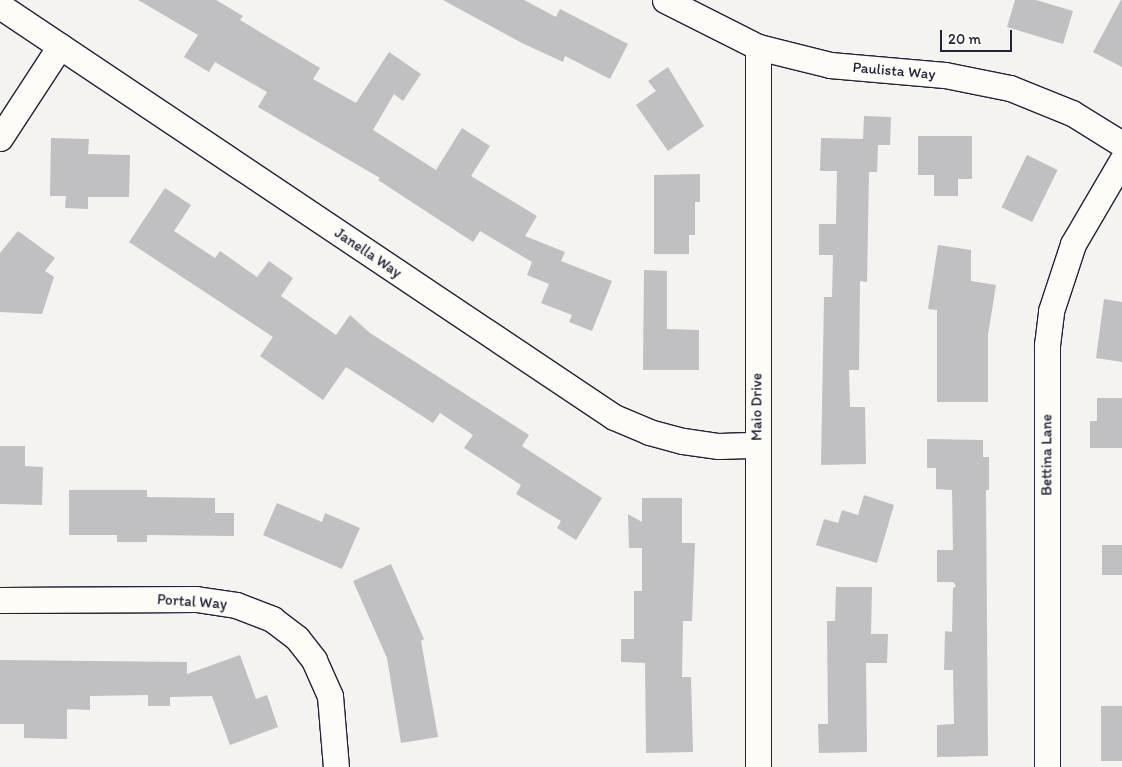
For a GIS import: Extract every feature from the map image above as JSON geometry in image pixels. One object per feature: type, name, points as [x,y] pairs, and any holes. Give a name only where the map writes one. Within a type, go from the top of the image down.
[{"type":"street","name":"Paulista Way","points":[[665,0],[758,47],[830,65],[945,75],[1010,88],[1072,113],[1122,144]]},
{"type":"street","name":"Janella Way","points":[[0,6],[614,417],[649,432],[684,441],[719,446],[757,445]]},
{"type":"street","points":[[0,138],[60,46]]},
{"type":"street","name":"Maio Drive","points":[[758,47],[758,767]]},
{"type":"street","name":"Bettina Lane","points":[[1047,767],[1047,345],[1051,311],[1073,244],[1122,160]]},
{"type":"street","name":"Portal Way","points":[[0,600],[196,599],[236,605],[272,619],[297,638],[314,660],[326,687],[335,734],[336,767]]},
{"type":"building","points":[[138,0],[216,0],[243,16],[240,20],[320,68],[313,79],[356,103],[389,52],[421,74],[403,101],[394,94],[373,130],[436,170],[462,128],[490,146],[471,176],[537,216],[525,236],[565,252],[561,261],[612,281],[592,331],[569,322],[572,315],[541,303],[549,284],[527,275],[532,262],[480,231],[473,242],[378,180],[380,178],[258,107],[267,92],[215,62],[209,72],[184,57],[198,35]]},
{"type":"building","points":[[443,0],[524,0],[556,17],[560,9],[628,44],[610,79],[565,56],[563,62],[522,43]]},
{"type":"building","points":[[1015,0],[1036,0],[1073,11],[1063,44],[1007,27]]},
{"type":"building","points":[[1122,0],[1122,67],[1093,52]]},
{"type":"building","points":[[668,67],[704,126],[668,151],[636,105],[656,91],[648,81]]},
{"type":"building","points":[[864,116],[891,117],[890,145],[878,145],[877,172],[869,172],[867,282],[860,281],[859,370],[849,370],[850,407],[865,407],[866,464],[821,465],[824,297],[832,297],[833,255],[819,255],[819,224],[836,224],[837,171],[820,171],[821,138],[863,139]]},
{"type":"building","points":[[918,136],[972,136],[972,179],[958,179],[958,196],[934,196],[934,175],[918,175]]},
{"type":"building","points":[[51,138],[89,139],[88,154],[130,155],[129,197],[88,197],[88,209],[65,208],[66,196],[50,196]]},
{"type":"building","points":[[1027,155],[1058,170],[1032,222],[1002,207]]},
{"type":"building","points":[[700,174],[700,202],[695,202],[695,235],[689,235],[689,254],[654,254],[654,175]]},
{"type":"building","points":[[165,188],[191,205],[174,231],[215,258],[220,251],[257,277],[269,261],[293,278],[281,296],[336,335],[350,315],[370,333],[529,435],[522,446],[602,498],[576,540],[557,528],[561,521],[516,494],[521,485],[464,448],[473,435],[440,413],[433,423],[346,367],[323,400],[260,356],[273,337],[129,242]]},
{"type":"building","points":[[18,231],[55,258],[45,271],[54,277],[42,314],[0,312],[0,253]]},
{"type":"building","points":[[938,245],[971,250],[971,281],[996,285],[988,335],[988,402],[937,402],[937,310],[928,309]]},
{"type":"building","points":[[644,270],[667,271],[667,329],[699,330],[699,370],[643,370]]},
{"type":"building","points":[[1104,299],[1122,302],[1122,362],[1096,358]]},
{"type":"building","points":[[1097,398],[1122,398],[1122,448],[1090,448],[1090,421],[1097,421]]},
{"type":"building","points":[[927,439],[983,440],[983,457],[989,457],[989,490],[986,490],[988,756],[937,757],[937,725],[954,724],[953,670],[944,670],[945,631],[952,632],[953,588],[956,586],[953,582],[937,582],[937,550],[953,550],[952,490],[936,489],[936,468],[927,468]]},
{"type":"building","points":[[0,446],[25,446],[25,466],[43,467],[42,505],[0,504]]},
{"type":"building","points":[[69,490],[147,490],[147,497],[215,498],[215,513],[234,513],[234,536],[147,535],[147,542],[117,542],[117,535],[69,535]]},
{"type":"building","points":[[864,495],[894,505],[877,563],[816,545],[824,519],[838,523],[842,510],[858,515]]},
{"type":"building","points":[[642,498],[682,498],[682,543],[695,543],[692,621],[683,621],[682,677],[691,677],[693,752],[646,753],[645,663],[621,662],[621,639],[634,639],[634,591],[642,591],[642,548],[629,548],[628,514],[642,522]]},
{"type":"building","points":[[277,503],[322,522],[325,513],[360,528],[342,569],[263,535]]},
{"type":"building","points":[[1102,545],[1122,545],[1122,575],[1102,575]]},
{"type":"building","points":[[391,564],[424,639],[421,641],[438,737],[401,743],[387,658],[353,581]]},
{"type":"building","points":[[836,587],[872,587],[871,634],[888,634],[887,663],[866,663],[867,752],[819,753],[818,724],[828,724],[827,621],[835,621]]},
{"type":"building","points":[[240,655],[256,699],[267,695],[278,727],[230,745],[212,696],[170,697],[170,706],[148,706],[148,695],[90,696],[90,710],[67,709],[67,739],[24,738],[24,724],[0,724],[0,660],[187,662],[187,674]]},
{"type":"building","points":[[1101,706],[1122,706],[1122,761],[1101,761]]}]
